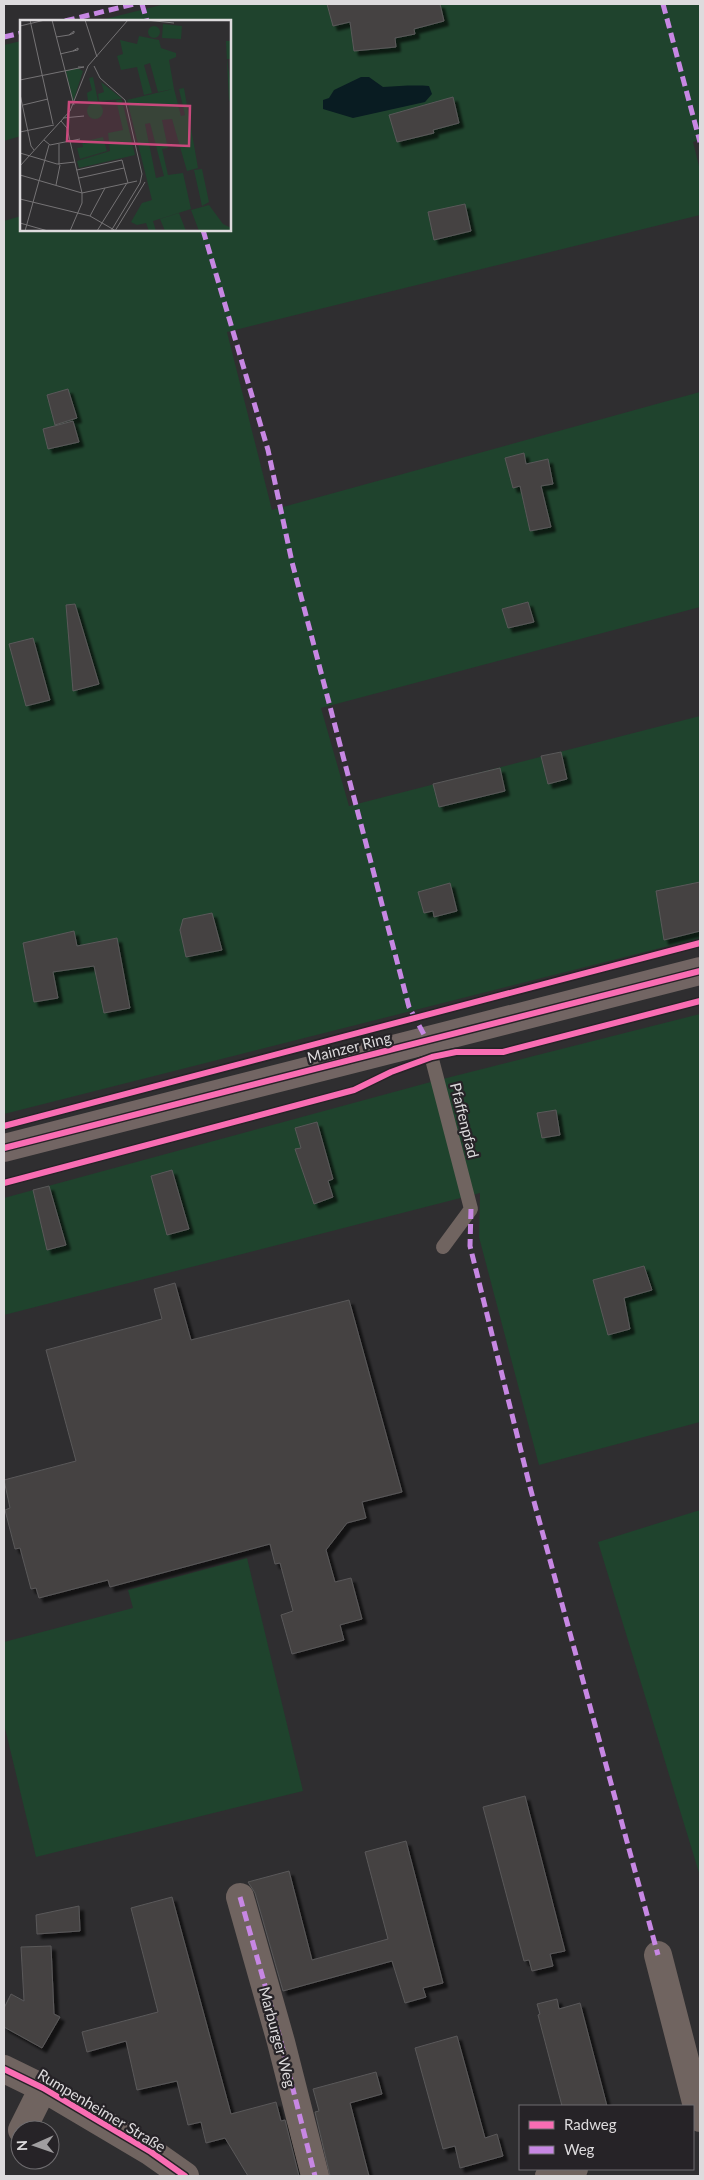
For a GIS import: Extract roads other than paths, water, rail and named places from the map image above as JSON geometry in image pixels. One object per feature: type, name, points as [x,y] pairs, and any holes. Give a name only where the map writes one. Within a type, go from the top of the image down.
[{"type":"street","name":"Mainzer Ring","points":[[4,1148],[700,971]]},
{"type":"street","name":"Marburger Weg","points":[[240,1897],[281,2042],[315,2176]]},
{"type":"street","points":[[658,1955],[700,2118]]},
{"type":"street","name":"Rumpenheimer Straße","points":[[4,2069],[43,2088],[152,2152],[186,2176]]},
{"type":"street","points":[[27,2120],[43,2088]]},
{"type":"street","points":[[548,2176],[570,2170]]},
{"type":"lane","name":"Pfaffenpfad","points":[[427,1040],[471,1209],[443,1247]]},
{"type":"water","points":[[361,77],[369,77],[383,87],[429,86],[432,94],[425,102],[353,118],[323,109],[323,100],[329,98],[334,90]]}]
